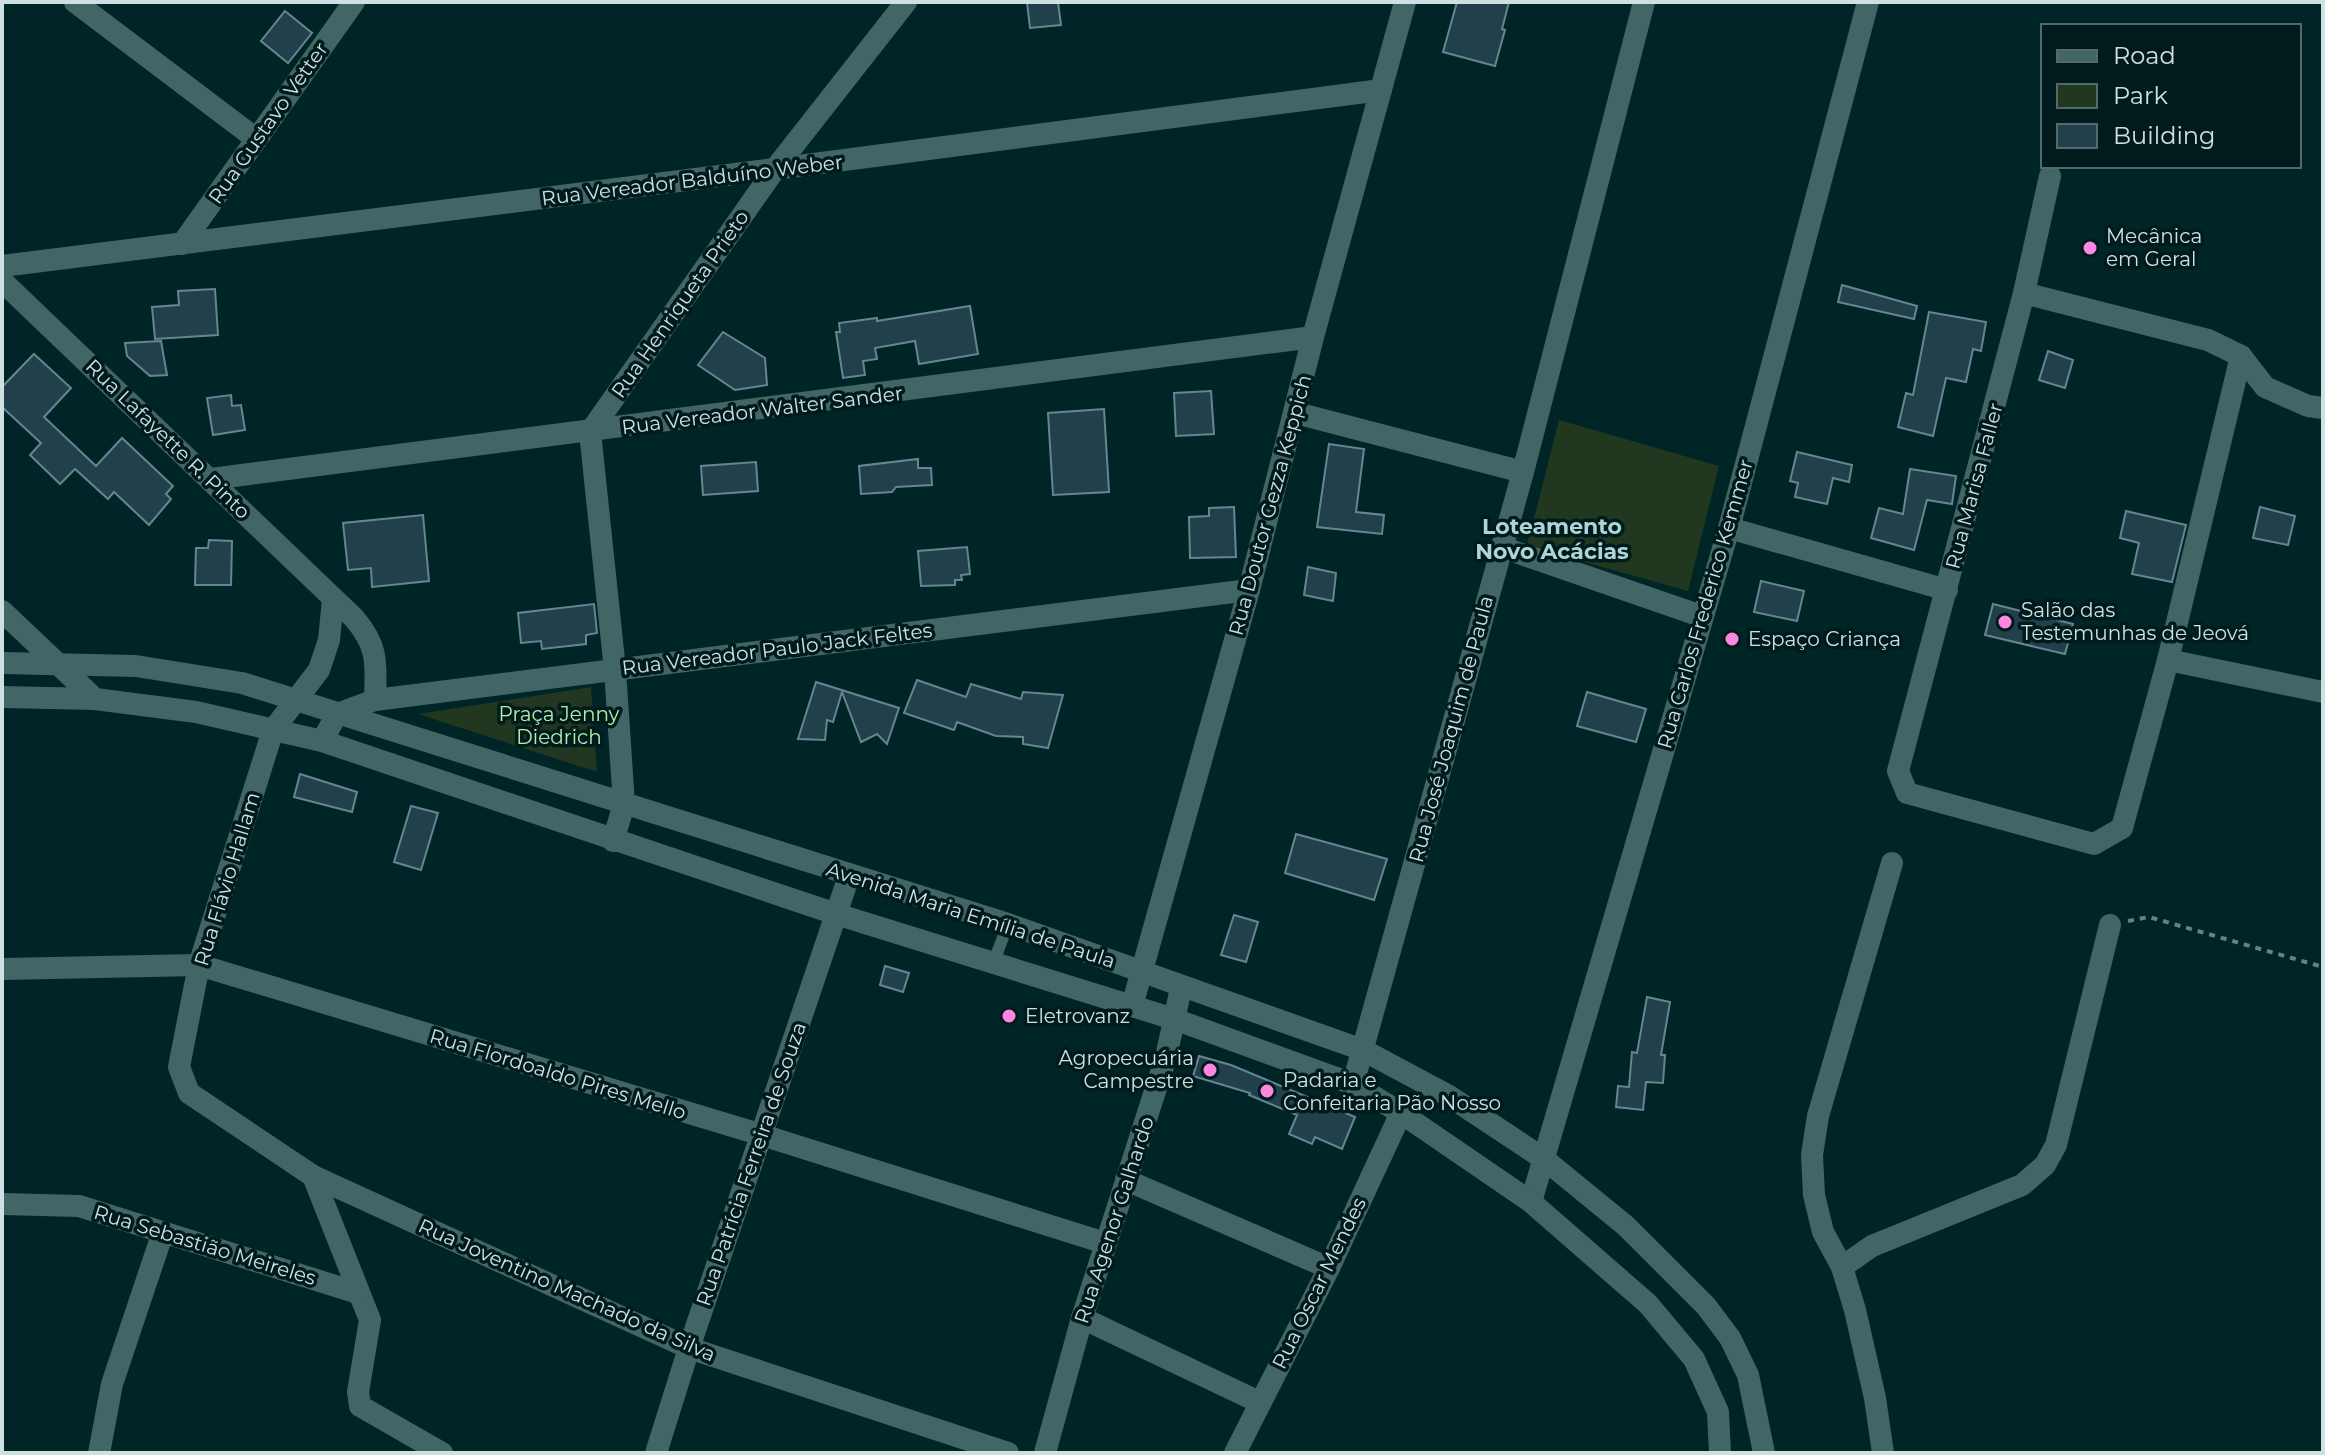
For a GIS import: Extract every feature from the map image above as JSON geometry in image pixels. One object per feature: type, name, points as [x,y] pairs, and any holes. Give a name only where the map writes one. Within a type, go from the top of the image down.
[{"type":"street","points":[[75,2],[255,138]]},
{"type":"street","name":"Rua Gustavo Vetter","points":[[182,244],[354,2]]},
{"type":"street","name":"Rua Henriqueta Prieto","points":[[590,432],[775,169],[906,2]]},
{"type":"street","name":"Rua Doutor Gezza Keppich","points":[[1132,1006],[1249,590],[1313,337],[1405,2]]},
{"type":"street","name":"Rua José Joaquim de Paula","points":[[1353,1084],[1523,472],[1644,2]]},
{"type":"street","name":"Rua Carlos Frederico Kemmer","points":[[1531,1202],[1729,528],[1868,2]]},
{"type":"street","name":"Rua Vereador Balduíno Weber","points":[[2,266],[1381,90]]},
{"type":"street","name":"Rua Marisa Faller","points":[[2050,176],[2024,293],[1898,771],[1907,793],[2094,844],[2122,828],[2168,660]]},
{"type":"street","name":"Rua Lafayette R. Pinto","points":[[2,281],[211,479],[369,635],[376,657],[375,700]]},
{"type":"street","points":[[2024,293],[2208,340],[2241,356],[2265,387],[2308,406],[2323,408]]},
{"type":"street","name":"Rua Vereador Walter Sander","points":[[211,479],[1313,337]]},
{"type":"street","points":[[2241,356],[2168,660],[2323,692]]},
{"type":"street","points":[[1296,413],[1523,472]]},
{"type":"street","points":[[590,432],[615,670],[624,804],[613,841]]},
{"type":"street","points":[[1729,528],[1947,590]]},
{"type":"street","points":[[1501,547],[1701,616]]},
{"type":"street","name":"Rua Vereador Paulo Jack Feltes","points":[[337,714],[375,700],[1249,590]]},
{"type":"street","points":[[296,700],[319,670],[325,656],[333,599]]},
{"type":"street","points":[[2,611],[95,699]]},
{"type":"street","name":"Avenida Maria Emília de Paula","points":[[2,663],[136,666],[242,683],[1008,924],[1181,988],[1363,1050],[1449,1096],[1544,1159],[1626,1226],[1706,1306],[1730,1338],[1748,1375],[1764,1453]]},
{"type":"street","name":"Avenida Maria Emília de Paula","points":[[2,697],[95,699],[196,712],[322,741],[836,914],[1174,1019],[1353,1084],[1531,1202],[1648,1304],[1694,1359],[1718,1412],[1720,1453]]},
{"type":"street","name":"Rua Flávio Hallam","points":[[179,1067],[199,965],[273,730],[296,700]]},
{"type":"street","points":[[322,741],[337,714]]},
{"type":"street","points":[[1883,1453],[1866,1354],[1842,1267],[1823,1232],[1814,1195],[1812,1155],[1818,1116],[1892,863]]},
{"type":"street","name":"Rua Patrícia Ferreira de Souza","points":[[656,1453],[849,876]]},
{"type":"street","points":[[1842,1267],[1872,1246],[2022,1185],[2045,1165],[2056,1145],[2110,925]]},
{"type":"street","name":"Rua Flordoaldo Pires Mello","points":[[2,969],[199,965],[762,1135],[1105,1243]]},
{"type":"street","name":"Rua Agenor Galhardo","points":[[1045,1453],[1082,1318],[1166,1057],[1181,988]]},
{"type":"street","name":"Rua Joventino Machado da Silva","points":[[179,1067],[189,1093],[313,1176],[689,1348],[1008,1453]]},
{"type":"street","name":"Rua Oscar Mendes","points":[[1235,1453],[1329,1268],[1401,1113]]},
{"type":"street","points":[[313,1176],[370,1320],[358,1392],[360,1406],[414,1446],[442,1453]]},
{"type":"street","points":[[1126,1180],[1329,1268]]},
{"type":"street","name":"Rua Sebastião Meireles","points":[[2,1204],[79,1206],[358,1293]]},
{"type":"street","points":[[99,1453],[112,1384],[163,1232]]},
{"type":"street","points":[[1082,1318],[1259,1402]]},
{"type":"lane","points":[[993,964],[1008,924]]},
{"type":"path","points":[[2110,925],[2149,917],[2323,967]]},
{"type":"green space","points":[[1559,420],[1719,466],[1688,591],[1527,546]]},
{"type":"green space","name":"Praça Jenny Diedrich","points":[[591,687],[597,772],[418,714]]},
{"type":"building","points":[[1027,2],[1058,2],[1061,25],[1030,28]]},
{"type":"building","points":[[1457,2],[1509,2],[1495,66],[1443,52]]},
{"type":"building","points":[[285,11],[312,33],[288,63],[261,41]]},
{"type":"building","points":[[1842,285],[1917,306],[1914,319],[1838,302]]},
{"type":"building","points":[[215,289],[218,335],[155,339],[152,307],[179,305],[178,291]]},
{"type":"building","points":[[970,306],[978,354],[919,364],[915,341],[875,348],[877,359],[863,361],[865,375],[843,378],[836,332],[840,332],[839,323],[877,318],[877,321]]},
{"type":"building","points":[[1929,312],[1986,322],[1981,351],[1973,349],[1966,382],[1946,378],[1933,436],[1898,427],[1906,393],[1913,395]]},
{"type":"building","points":[[723,332],[765,358],[767,385],[735,390],[698,365]]},
{"type":"building","points":[[161,341],[167,375],[150,376],[127,356],[125,343]]},
{"type":"building","points":[[2048,351],[2073,360],[2065,388],[2039,380]]},
{"type":"building","points":[[34,354],[71,388],[44,417],[96,466],[122,438],[173,486],[166,494],[171,499],[149,525],[114,492],[108,499],[75,469],[60,484],[30,455],[41,443],[2,407],[2,387]]},
{"type":"building","points":[[1211,391],[1214,434],[1176,436],[1174,393]]},
{"type":"building","points":[[231,395],[232,406],[241,405],[245,430],[213,435],[207,398]]},
{"type":"building","points":[[1104,409],[1109,492],[1053,495],[1048,413]]},
{"type":"building","points":[[1329,444],[1364,449],[1356,512],[1384,515],[1382,534],[1317,527]]},
{"type":"building","points":[[1797,452],[1852,465],[1849,482],[1833,478],[1827,504],[1795,497],[1798,483],[1790,481]]},
{"type":"building","points":[[918,459],[918,468],[931,468],[932,485],[896,487],[892,492],[861,494],[859,466]]},
{"type":"building","points":[[756,462],[758,491],[703,495],[701,466]]},
{"type":"building","points":[[1910,469],[1956,476],[1952,504],[1927,500],[1914,550],[1871,538],[1879,508],[1903,514]]},
{"type":"building","points":[[1234,507],[1236,557],[1190,558],[1189,517],[1209,516],[1209,508]]},
{"type":"building","points":[[2260,507],[2295,516],[2288,545],[2253,538]]},
{"type":"building","points":[[2126,511],[2186,525],[2172,582],[2132,574],[2139,543],[2120,538]]},
{"type":"building","points":[[423,515],[429,581],[372,587],[371,568],[348,570],[343,523]]},
{"type":"building","points":[[209,540],[232,541],[231,585],[195,585],[196,548],[208,548]]},
{"type":"building","points":[[967,547],[970,574],[961,575],[962,580],[955,580],[955,585],[921,586],[918,551]]},
{"type":"building","points":[[1308,567],[1336,573],[1333,601],[1304,595]]},
{"type":"building","points":[[1761,581],[1804,591],[1797,621],[1754,612]]},
{"type":"building","points":[[594,604],[597,633],[586,635],[586,644],[542,649],[541,641],[521,643],[518,613]]},
{"type":"building","points":[[1993,604],[2073,624],[2065,654],[1985,635]]},
{"type":"building","points":[[917,680],[966,697],[971,684],[1021,699],[1023,692],[1063,695],[1048,748],[1023,744],[1023,737],[996,736],[957,722],[954,730],[904,713]]},
{"type":"building","points":[[816,682],[899,708],[887,744],[877,734],[861,742],[842,692],[833,722],[827,720],[825,740],[798,739]]},
{"type":"building","points":[[1587,692],[1646,709],[1636,742],[1577,726]]},
{"type":"building","points":[[300,774],[357,792],[352,812],[294,797]]},
{"type":"building","points":[[411,806],[438,813],[421,870],[394,862]]},
{"type":"building","points":[[1296,834],[1387,859],[1374,900],[1285,873]]},
{"type":"building","points":[[1234,915],[1258,922],[1246,962],[1221,955]]},
{"type":"building","points":[[885,966],[909,973],[903,992],[880,985]]},
{"type":"building","points":[[1647,997],[1670,1002],[1661,1055],[1665,1055],[1663,1083],[1646,1082],[1643,1110],[1616,1107],[1618,1086],[1629,1087],[1632,1052],[1637,1053]]},
{"type":"building","points":[[1199,1056],[1231,1065],[1355,1117],[1342,1149],[1315,1137],[1312,1144],[1289,1134],[1297,1115],[1250,1093],[1193,1076]]},
{"type":"place","name":"Mecânica em Geral","points":[[2090,248]]},
{"type":"place","name":"Salão das Testemunhas de Jeová","points":[[2005,622]]},
{"type":"place","name":"Espaço Criança","points":[[1732,639]]},
{"type":"place","name":"Eletrovanz","points":[[1009,1016]]},
{"type":"place","name":"Agropecuária Campestre","points":[[1210,1070]]},
{"type":"place","name":"Padaria e Confeitaria Pão Nosso","points":[[1267,1091]]},
{"type":"district","name":"Loteamento Novo Acácias","points":[[1552,538]]}]
